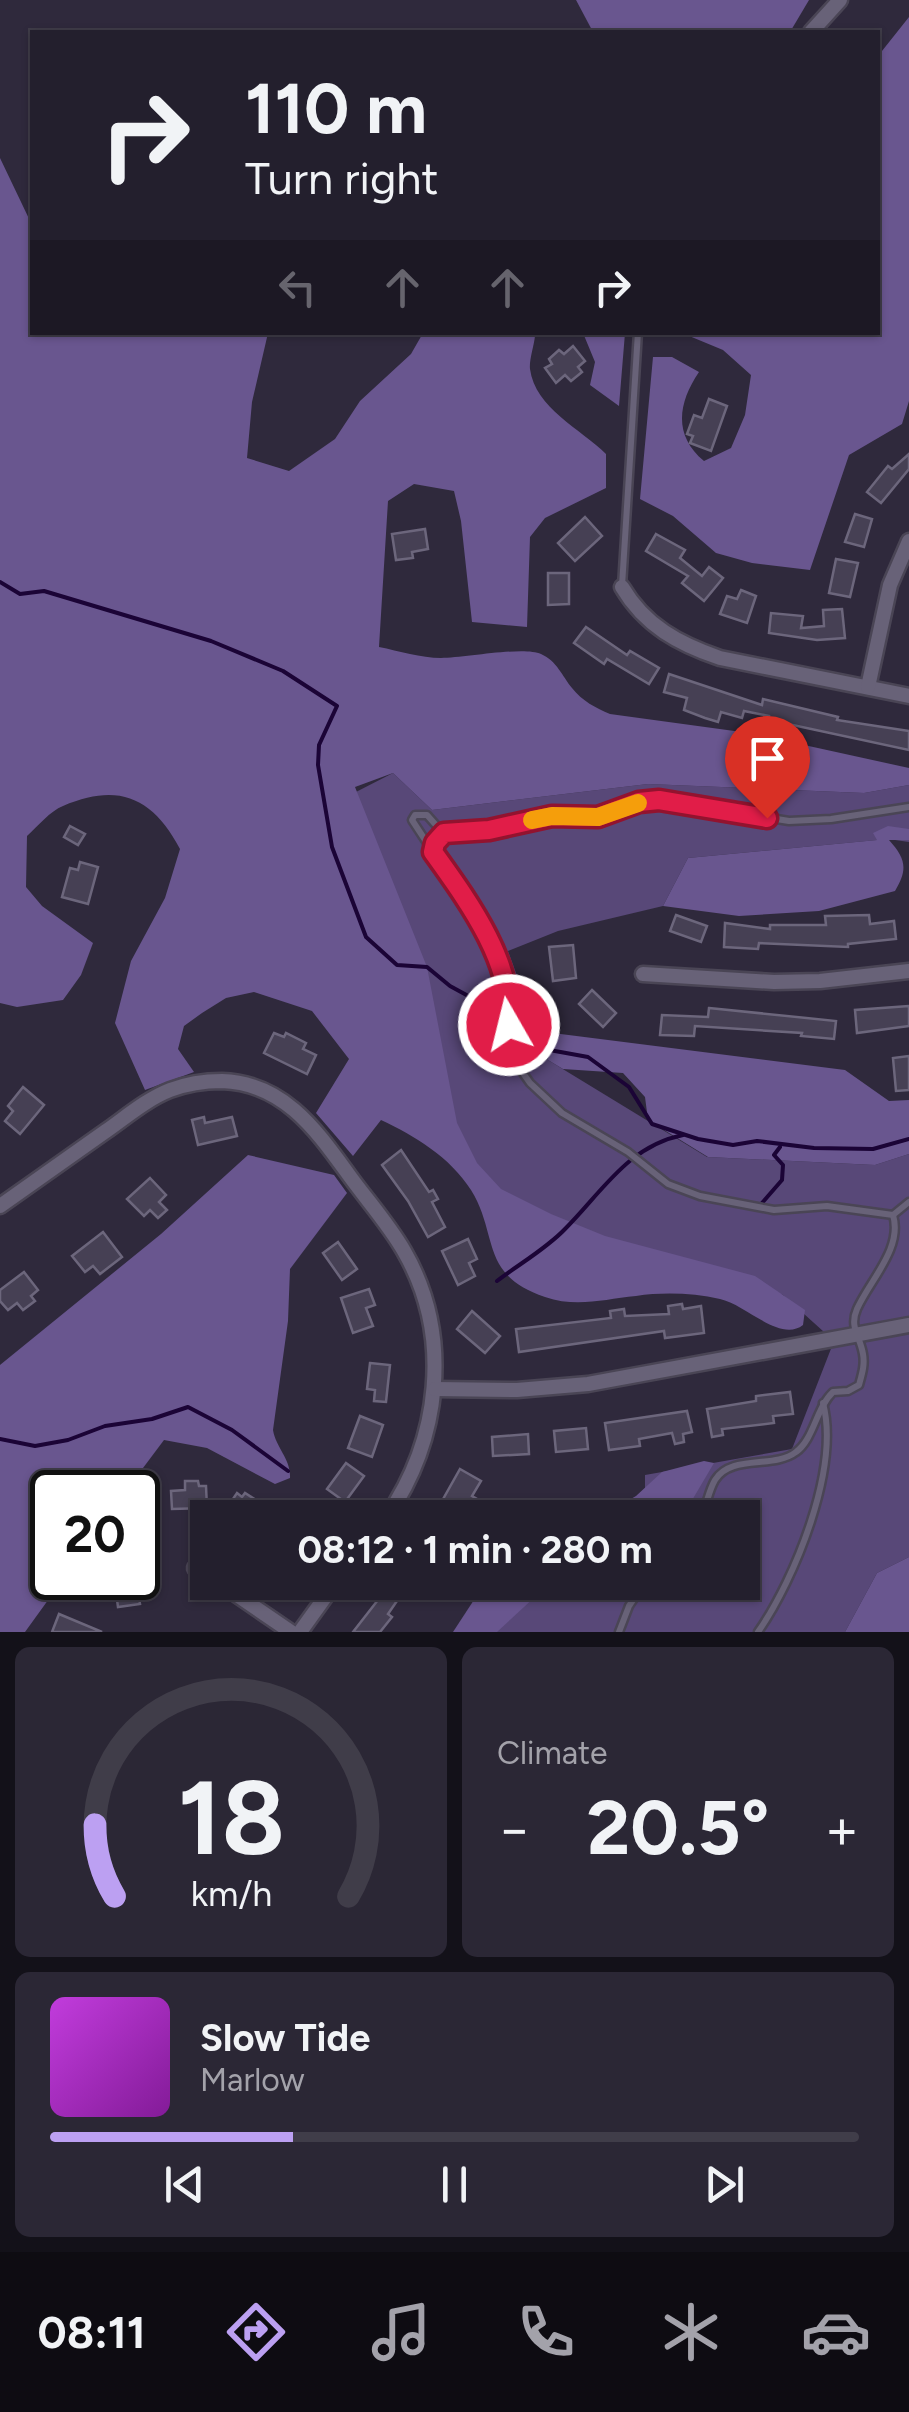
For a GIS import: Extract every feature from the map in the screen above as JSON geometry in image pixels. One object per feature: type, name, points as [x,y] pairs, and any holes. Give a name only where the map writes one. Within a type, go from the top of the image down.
[{"type":"street","points":[[813,30],[840,0]]},
{"type":"street","points":[[868,687],[890,586],[909,542]]},
{"type":"street","points":[[622,587],[653,624],[698,650],[720,658],[909,696]]},
{"type":"street","points":[[644,974],[804,982],[909,971]]},
{"type":"street","points":[[0,1206],[167,1091],[186,1085],[222,1081],[258,1087],[304,1116],[404,1250],[428,1314],[436,1389],[416,1467],[397,1500]]},
{"type":"street","points":[[436,1389],[517,1390],[588,1384],[909,1326]]},
{"type":"street","points":[[244,1600],[291,1632]]},
{"type":"street","points":[[300,1632],[323,1600]]},
{"type":"lane","points":[[622,587],[638,335]]},
{"type":"lane","points":[[433,852],[444,833],[489,830],[552,816],[598,817],[639,802],[659,800],[789,821],[909,807]]},
{"type":"lane","points":[[444,833],[428,815],[415,815],[412,820],[489,942],[509,993],[508,1052],[530,1084],[562,1113],[628,1152],[668,1184],[700,1196],[747,1208],[827,1206],[892,1216],[909,1202]]},
{"type":"lane","points":[[707,1500],[715,1480],[725,1470],[786,1458],[800,1450],[823,1402],[833,1392],[848,1392],[859,1385],[864,1367],[853,1325],[856,1310],[894,1242],[896,1226],[892,1216]]},
{"type":"lane","points":[[758,1632],[786,1584],[808,1533],[827,1448],[823,1402]]},
{"type":"lane","points":[[619,1632],[634,1600]]},
{"type":"shaded area","points":[[576,0],[809,0],[791,30],[592,30]]},
{"type":"shaded area","points":[[909,17],[909,401],[902,424],[849,455],[810,570],[752,563],[716,553],[673,516],[640,499],[653,357],[672,357],[699,372],[687,395],[682,418],[687,440],[704,461],[731,448],[745,415],[751,375],[723,350],[687,335],[880,335],[880,53]]},
{"type":"shaded area","points":[[0,158],[30,221],[30,335],[268,335],[252,402],[247,458],[289,471],[335,439],[360,401],[411,354],[422,335],[537,335],[530,369],[534,383],[560,417],[606,454],[606,488],[545,518],[530,537],[527,627],[472,622],[454,491],[414,484],[388,501],[379,647],[441,658],[533,652],[551,661],[585,700],[610,714],[749,733],[909,768],[909,785],[864,793],[648,784],[432,810],[393,773],[355,787],[427,967],[457,1123],[477,1163],[501,1189],[605,1236],[755,1276],[805,1310],[803,1325],[794,1329],[773,1326],[730,1302],[699,1295],[657,1294],[568,1302],[524,1288],[500,1265],[471,1190],[442,1158],[419,1140],[381,1120],[353,1156],[316,1113],[349,1059],[312,1011],[254,992],[226,998],[184,1026],[178,1049],[194,1072],[145,1090],[115,1023],[131,961],[165,898],[180,849],[158,817],[132,799],[101,795],[63,806],[27,836],[26,887],[42,906],[93,943],[81,975],[63,1000],[17,1007],[0,1003]]},
{"type":"shaded area","points":[[584,335],[625,335],[619,406],[590,385],[595,362]]},
{"type":"shaded area","points":[[393,773],[432,810],[648,784],[864,793],[909,785],[909,842],[888,839],[688,858],[663,906],[558,931],[508,951],[548,1060],[707,1157],[875,1165],[909,1154],[909,1557],[877,1573],[845,1632],[487,1632],[522,1600],[760,1600],[760,1500],[645,1500],[645,1475],[792,1449],[834,1341],[783,1295],[718,1268],[640,1264],[486,1195],[428,1107],[354,793]]},
{"type":"shaded area","points":[[888,826],[909,829],[909,840],[889,840],[903,864],[895,891],[819,911],[739,916],[663,906],[688,858],[877,840],[873,833]]},
{"type":"shaded area","points":[[537,1031],[845,1070],[889,1101],[909,1100],[909,1154],[875,1165],[708,1157],[648,1120],[645,1097],[623,1073],[563,1069],[548,1060]]},
{"type":"shaded area","points":[[248,1155],[334,1175],[347,1193],[290,1269],[288,1321],[273,1430],[290,1478],[275,1484],[207,1448],[164,1440],[142,1470],[30,1470],[30,1600],[48,1600],[25,1632],[0,1632],[0,1365],[161,1234]]},
{"type":"shaded area","points":[[704,1461],[714,1463],[692,1500],[629,1500],[662,1472]]},
{"type":"shaded area","points":[[909,1557],[909,1632],[845,1632],[877,1573]]},
{"type":"shaded area","points":[[474,1600],[532,1600],[497,1632],[453,1632]]},
{"type":"building","points":[[573,346],[585,361],[578,367],[582,372],[571,381],[565,375],[556,383],[545,368],[552,364],[549,359],[559,350],[564,354]]},
{"type":"building","points":[[709,399],[727,406],[711,451],[690,443],[693,436],[687,434],[694,415],[702,418]]},
{"type":"building","points":[[909,454],[909,469],[881,503],[867,492],[888,466],[892,469]]},
{"type":"building","points":[[855,514],[872,519],[864,547],[845,542]]},
{"type":"building","points":[[585,517],[602,536],[575,561],[558,543]]},
{"type":"building","points":[[425,529],[428,549],[412,552],[413,558],[396,560],[392,534]]},
{"type":"building","points":[[656,534],[685,550],[680,558],[702,576],[709,567],[723,578],[704,601],[682,583],[688,576],[646,551]]},
{"type":"building","points":[[836,559],[858,563],[850,597],[829,593]]},
{"type":"building","points":[[548,573],[569,573],[569,604],[548,605]]},
{"type":"building","points":[[741,590],[756,596],[747,623],[720,614],[727,596],[737,599]]},
{"type":"building","points":[[842,609],[845,638],[817,640],[769,633],[771,613],[803,616],[801,628],[824,626],[823,610]]},
{"type":"building","points":[[586,627],[627,655],[630,651],[659,668],[649,684],[607,659],[604,664],[574,643]]},
{"type":"building","points":[[669,674],[762,705],[763,699],[838,717],[837,720],[909,731],[909,750],[788,724],[779,724],[776,734],[766,732],[769,716],[744,711],[742,718],[721,712],[718,722],[705,718],[684,710],[687,698],[664,692]]},
{"type":"building","points":[[70,826],[85,834],[78,845],[64,837]]},
{"type":"building","points":[[80,862],[98,867],[88,904],[62,897],[70,868],[78,870]]},
{"type":"building","points":[[676,915],[707,926],[701,942],[670,931]]},
{"type":"building","points":[[869,915],[870,924],[894,921],[896,939],[848,947],[759,943],[758,949],[724,947],[725,923],[770,929],[770,925],[826,925],[825,916]]},
{"type":"building","points":[[573,945],[576,978],[553,981],[549,947]]},
{"type":"building","points":[[592,990],[616,1013],[603,1027],[579,1004]]},
{"type":"building","points":[[909,1006],[909,1026],[857,1033],[855,1010]]},
{"type":"building","points":[[709,1008],[836,1021],[834,1039],[695,1026],[694,1036],[660,1035],[662,1015],[708,1017]]},
{"type":"building","points":[[274,1033],[284,1037],[286,1033],[306,1043],[303,1049],[316,1055],[307,1074],[264,1053]]},
{"type":"building","points":[[909,1056],[909,1090],[896,1091],[893,1058]]},
{"type":"building","points":[[23,1087],[44,1105],[20,1134],[5,1121],[13,1111],[8,1106]]},
{"type":"building","points":[[204,1117],[205,1123],[232,1117],[237,1136],[198,1145],[192,1120]]},
{"type":"building","points":[[401,1150],[438,1199],[432,1202],[445,1227],[428,1237],[382,1165]]},
{"type":"building","points":[[150,1178],[166,1195],[159,1202],[167,1210],[158,1218],[150,1210],[144,1216],[127,1199]]},
{"type":"building","points":[[103,1232],[122,1257],[100,1274],[93,1266],[85,1272],[72,1256]]},
{"type":"building","points":[[468,1239],[477,1259],[469,1263],[475,1276],[458,1285],[442,1251]]},
{"type":"building","points":[[338,1242],[357,1269],[342,1280],[323,1253]]},
{"type":"building","points":[[24,1272],[38,1290],[31,1296],[35,1301],[23,1310],[17,1303],[8,1310],[0,1301],[0,1290]]},
{"type":"building","points":[[369,1289],[375,1305],[366,1308],[373,1326],[353,1333],[341,1298]]},
{"type":"building","points":[[682,1304],[683,1309],[701,1306],[704,1333],[665,1338],[664,1331],[519,1352],[516,1329],[611,1318],[610,1311],[624,1309],[625,1316],[669,1314],[668,1306]]},
{"type":"building","points":[[472,1311],[500,1336],[485,1353],[457,1329]]},
{"type":"building","points":[[370,1363],[390,1365],[386,1402],[374,1401],[375,1390],[367,1389]]},
{"type":"building","points":[[790,1392],[793,1414],[773,1416],[774,1423],[722,1429],[723,1435],[712,1437],[707,1409]]},
{"type":"building","points":[[687,1411],[692,1432],[683,1434],[684,1442],[675,1444],[672,1433],[639,1439],[640,1446],[609,1450],[605,1423]]},
{"type":"building","points":[[360,1416],[383,1425],[372,1457],[348,1448]]},
{"type":"building","points":[[586,1428],[588,1449],[556,1452],[554,1431]]},
{"type":"building","points":[[528,1434],[529,1454],[493,1456],[492,1437]]},
{"type":"building","points":[[346,1463],[364,1476],[346,1500],[327,1489]]},
{"type":"building","points":[[460,1469],[481,1481],[472,1496],[476,1500],[443,1500]]},
{"type":"building","points":[[185,1481],[198,1481],[199,1486],[206,1486],[207,1500],[190,1500],[190,1508],[172,1509],[171,1491],[185,1490]]},
{"type":"building","points":[[237,1493],[242,1497],[245,1493],[256,1500],[232,1500]]},
{"type":"building","points":[[117,1600],[139,1600],[140,1604],[118,1607]]},
{"type":"building","points":[[378,1600],[398,1600],[388,1614],[392,1617],[380,1632],[353,1632]]},
{"type":"building","points":[[59,1614],[102,1632],[52,1632]]},
{"type":"waterway","points":[[0,582],[20,594],[44,591],[211,641],[283,671],[337,706],[319,745],[318,765],[332,847],[366,937],[397,965],[427,967],[450,986],[527,1028],[544,1049],[588,1057],[629,1087],[652,1124],[733,1145],[757,1141],[814,1148],[873,1149],[909,1139]]},
{"type":"waterway","points":[[497,1281],[558,1236],[631,1160],[683,1135]]},
{"type":"waterway","points":[[762,1203],[782,1180],[783,1165],[774,1155],[780,1147]]},
{"type":"waterway","points":[[0,1439],[35,1446],[188,1407],[232,1430],[288,1471]]},
{"type":"slow traffic","points":[[532,820],[552,816],[598,817],[638,803]]},
{"type":"route","points":[[509,1025],[509,993],[489,942],[433,852],[438,837],[552,816],[598,817],[639,802],[659,800],[767,818]]}]
